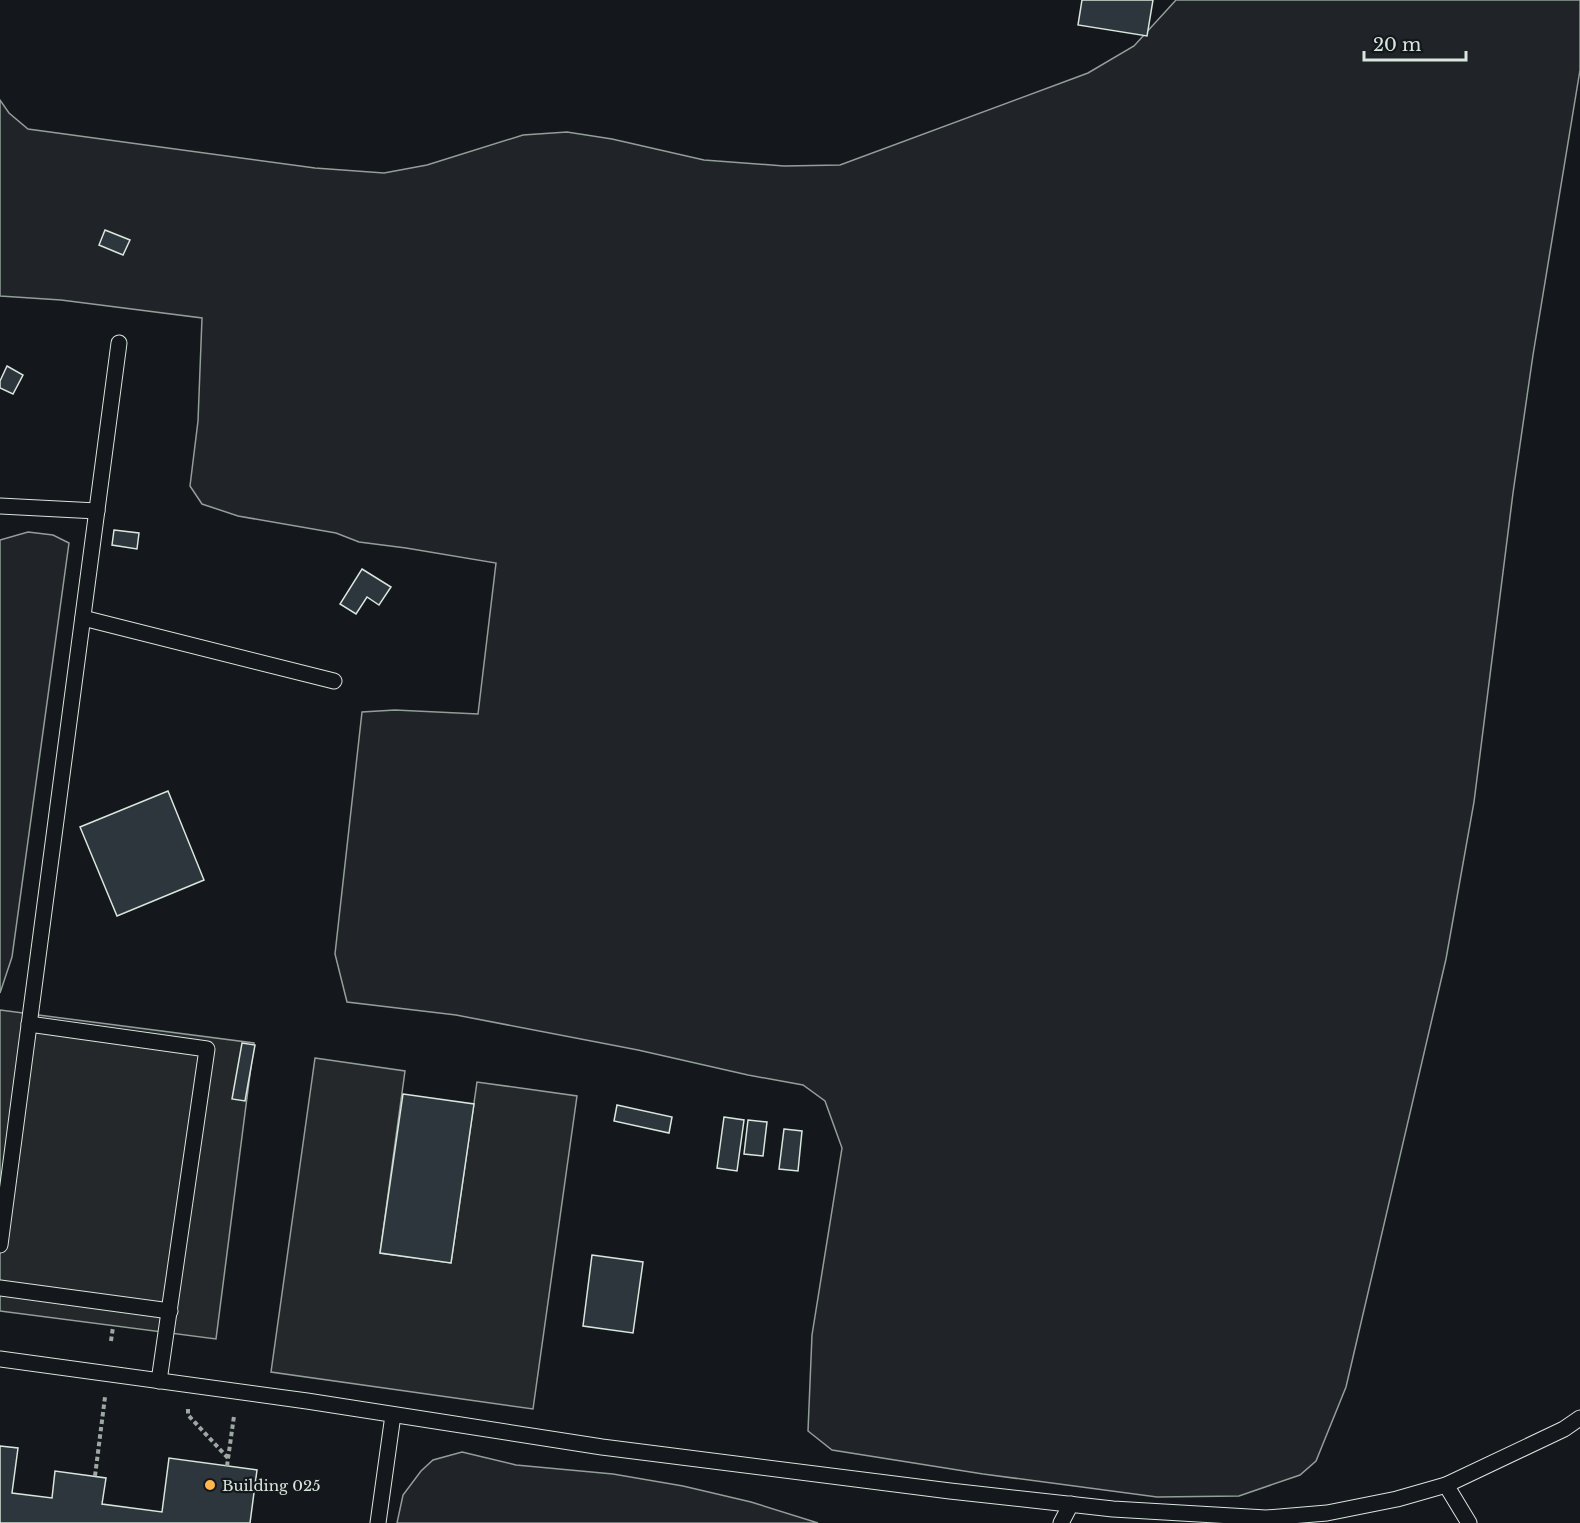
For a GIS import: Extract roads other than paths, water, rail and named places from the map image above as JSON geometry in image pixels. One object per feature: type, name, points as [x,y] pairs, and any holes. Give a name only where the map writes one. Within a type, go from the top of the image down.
[{"type":"lane","points":[[0,1245],[119,343]]},
{"type":"lane","points":[[0,506],[97,511]]},
{"type":"lane","points":[[83,618],[334,681]]},
{"type":"lane","points":[[29,1024],[207,1049],[159,1380]]},
{"type":"lane","points":[[0,1288],[170,1311]]},
{"type":"lane","points":[[0,1359],[159,1380],[602,1447],[950,1491],[1113,1509],[1266,1518],[1327,1513],[1397,1499],[1446,1485],[1564,1429],[1580,1418]]},
{"type":"lane","points":[[378,1523],[393,1415]]},
{"type":"lane","points":[[1446,1485],[1469,1523]]},
{"type":"lane","points":[[1061,1523],[1071,1504]]},
{"type":"place","name":"Building 025","points":[[210,1485]]}]
